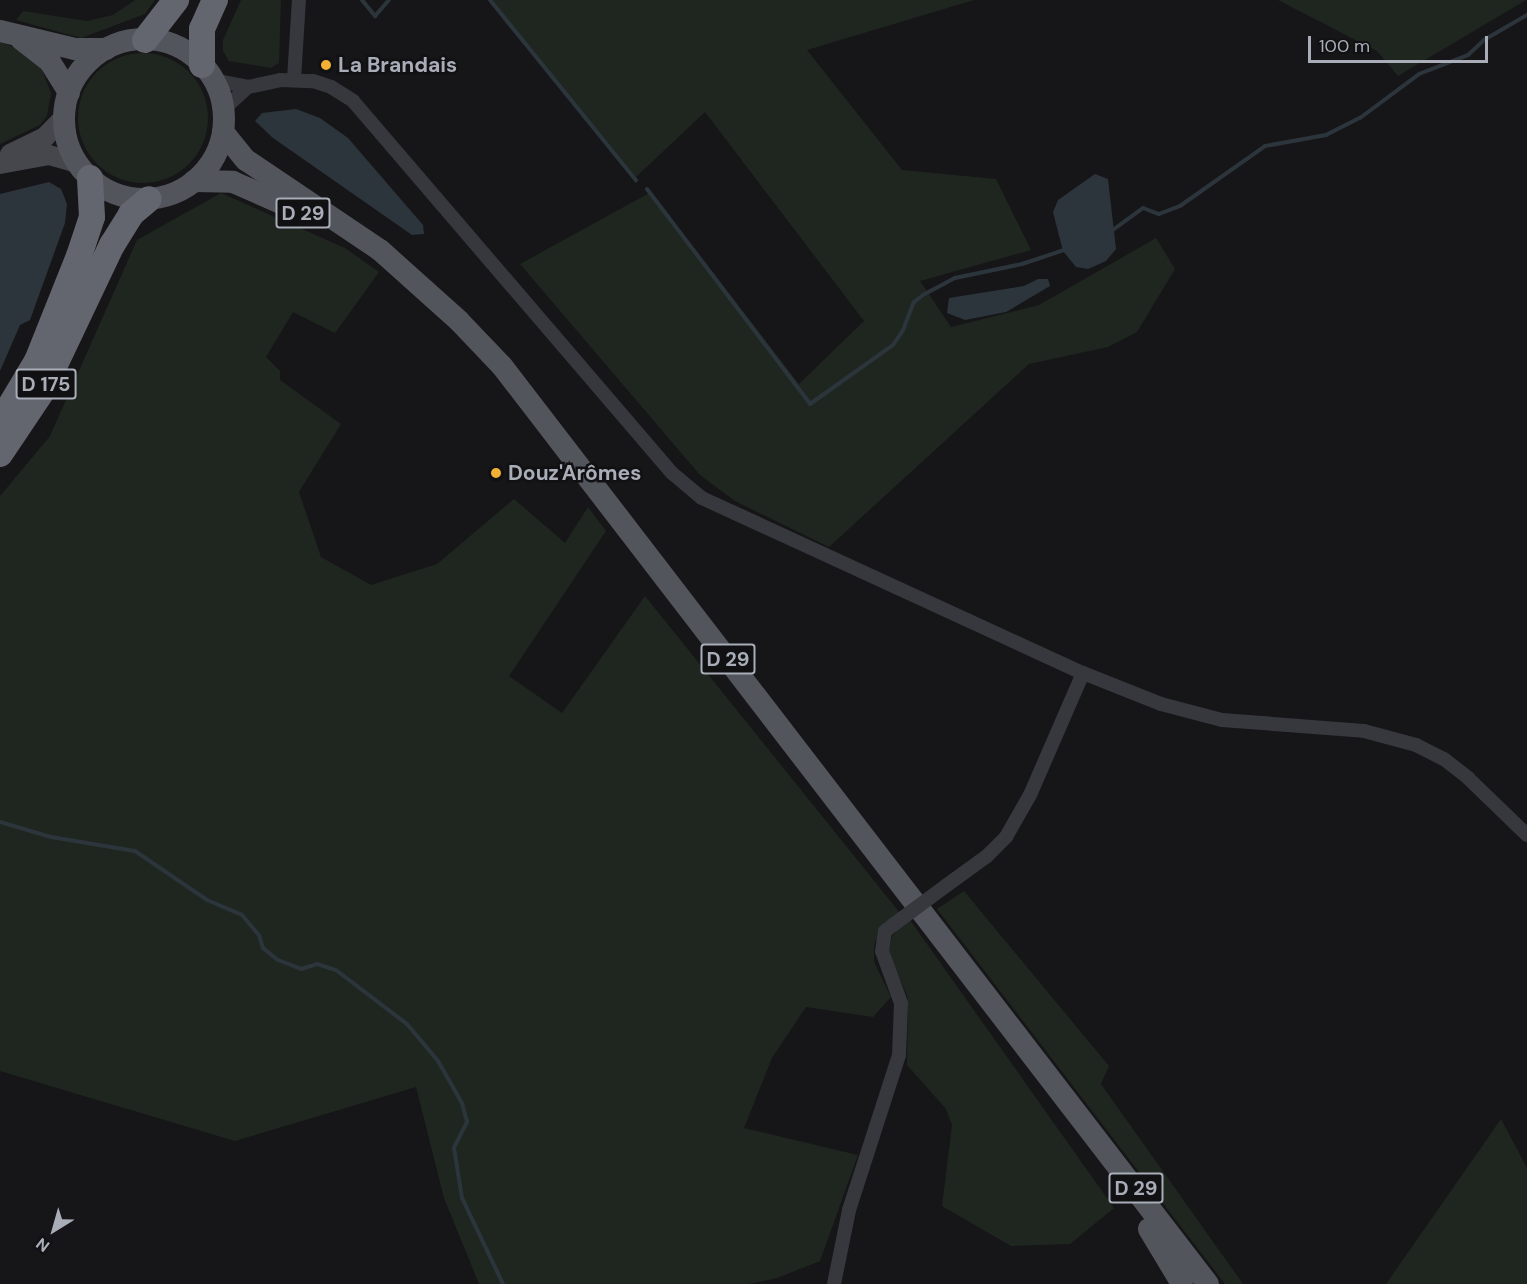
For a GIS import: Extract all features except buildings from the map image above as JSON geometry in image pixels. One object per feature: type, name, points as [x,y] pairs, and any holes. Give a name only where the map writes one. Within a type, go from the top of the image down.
[{"type":"highway","points":[[145,40],[176,0]]},
{"type":"highway","points":[[208,72],[202,29],[215,0]]},
{"type":"highway","name":"D 175","points":[[0,423],[37,361],[92,217],[84,170]]},
{"type":"highway","name":"D 175","points":[[0,454],[43,390],[112,245],[131,214],[149,199]]},
{"type":"main road","points":[[6,32],[75,50],[106,49],[145,40],[176,46],[208,72],[223,121],[213,159],[194,181],[173,194],[149,199],[117,194],[84,170],[67,141],[64,117],[69,93],[83,68],[106,49]]},
{"type":"main road","points":[[6,32],[50,62],[69,93]]},
{"type":"main road","name":"D 29","points":[[223,121],[246,160],[362,235],[459,321],[542,414],[1061,1095],[1208,1284]]},
{"type":"main road","name":"D 29","points":[[194,181],[220,179],[244,186],[334,226],[403,271]]},
{"type":"main road","points":[[1061,1095],[1075,1124],[1163,1250],[1182,1284]]},
{"type":"street","points":[[294,79],[299,0]]},
{"type":"street","points":[[208,72],[248,87],[294,79],[331,87],[360,108],[687,488],[733,514],[1083,673],[1161,705],[1203,716],[1365,731],[1408,742],[1452,765],[1527,835]]},
{"type":"street","points":[[223,121],[248,87]]},
{"type":"street","points":[[0,159],[45,137],[64,117]]},
{"type":"street","points":[[0,164],[49,155],[84,170]]},
{"type":"street","points":[[834,1284],[849,1210],[899,1055],[902,1003],[882,951],[885,931],[987,856],[1006,837],[1030,795],[1083,673]]},
{"type":"shaded area","points":[[135,0],[155,0],[145,14],[81,38],[16,20],[23,11],[87,21],[113,15]]},
{"type":"shaded area","points":[[241,0],[281,0],[279,63],[271,68],[229,61],[223,51],[223,40]]},
{"type":"shaded area","points":[[491,0],[974,0],[807,50],[902,170],[996,179],[1031,250],[920,281],[951,327],[1039,305],[1156,238],[1175,269],[1137,332],[1108,347],[1029,364],[829,547],[735,501],[700,475],[520,264],[651,192],[799,384],[864,321],[705,112],[636,177]]},
{"type":"shaded area","points":[[1278,0],[1526,0],[1398,76],[1377,51]]},
{"type":"shaded area","points":[[0,42],[19,49],[41,67],[51,93],[47,116],[40,125],[0,144]]},
{"type":"shaded area","points":[[143,53],[168,58],[189,72],[203,93],[208,118],[203,143],[189,164],[168,178],[143,183],[118,178],[97,164],[83,143],[78,118],[83,93],[97,72],[118,58]]},
{"type":"shaded area","points":[[296,109],[320,118],[348,138],[423,225],[424,234],[412,235],[273,138],[255,121],[262,113]]},
{"type":"shaded area","points":[[1095,174],[1108,179],[1116,249],[1106,261],[1088,269],[1076,267],[1063,251],[1053,212],[1058,200]]},
{"type":"shaded area","points":[[49,182],[61,189],[67,204],[65,223],[30,320],[20,325],[0,371],[0,194]]},
{"type":"shaded area","points":[[221,193],[345,248],[379,272],[335,333],[293,312],[266,357],[280,371],[280,380],[341,424],[299,492],[321,557],[371,585],[437,564],[514,499],[565,543],[588,507],[606,531],[509,676],[562,713],[645,596],[900,913],[880,930],[874,946],[874,962],[891,997],[873,1017],[806,1007],[772,1058],[744,1128],[858,1155],[820,1261],[777,1278],[749,1284],[479,1284],[444,1198],[416,1087],[235,1141],[0,1071],[0,496],[50,436],[137,240]]},
{"type":"shaded area","points":[[1038,279],[1048,279],[1050,286],[1006,312],[965,320],[947,313],[949,298],[1024,286]]},
{"type":"shaded area","points":[[964,891],[1109,1066],[1101,1084],[1243,1284],[1225,1284],[937,909]]},
{"type":"shaded area","points":[[910,920],[1114,1208],[1070,1244],[1011,1246],[942,1206],[952,1125],[946,1109],[907,1065],[908,998],[888,952],[893,934]]},
{"type":"shaded area","points":[[1501,1119],[1527,1168],[1527,1284],[1386,1284]]},
{"type":"waterway","points":[[362,0],[375,16],[389,0]]},
{"type":"waterway","points":[[490,0],[636,180]]},
{"type":"waterway","points":[[1110,232],[1143,208],[1159,214],[1180,206],[1265,146],[1326,135],[1360,118],[1419,74],[1468,55],[1484,40],[1527,15]]},
{"type":"waterway","points":[[647,189],[810,404],[893,345],[903,330],[914,302],[923,295],[955,278],[1022,264],[1067,249]]},
{"type":"waterway","points":[[0,822],[51,837],[135,851],[207,900],[242,915],[259,935],[263,948],[278,960],[301,969],[317,964],[336,970],[407,1024],[438,1061],[462,1103],[467,1122],[454,1148],[462,1198],[503,1284]]},
{"type":"place","name":"La Brandais","points":[[326,65]]},
{"type":"place","name":"Douz'Arômes","points":[[496,473]]}]
